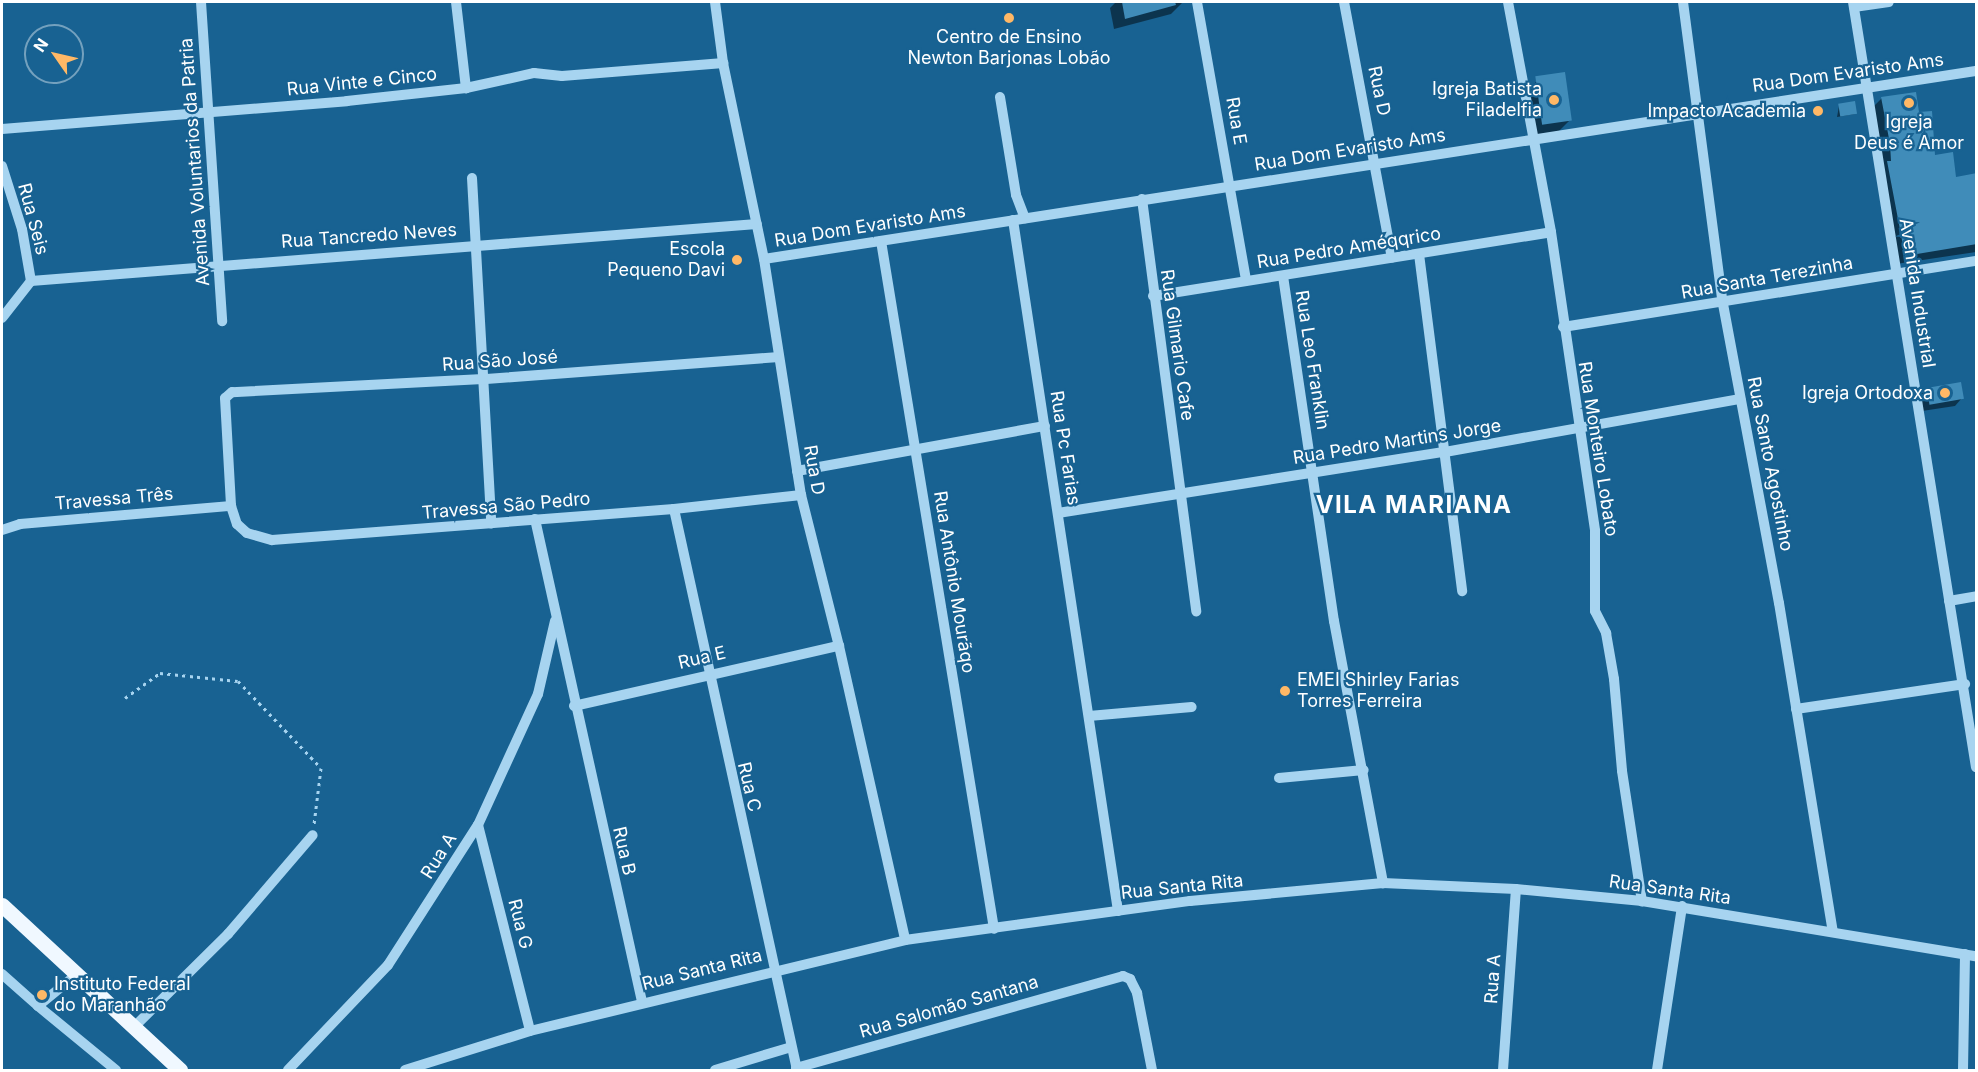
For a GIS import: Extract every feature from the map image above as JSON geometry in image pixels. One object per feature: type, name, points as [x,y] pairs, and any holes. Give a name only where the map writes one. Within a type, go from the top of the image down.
[{"type":"main road","points":[[2,905],[180,1071]]},
{"type":"street","name":"Avenida Voluntarios da Patria","points":[[201,2],[222,321]]},
{"type":"street","points":[[456,2],[466,88]]},
{"type":"street","name":"Rua D","points":[[715,2],[723,63],[764,259],[801,495],[839,645],[905,940]]},
{"type":"street","name":"Rua E","points":[[1197,2],[1246,281]]},
{"type":"street","name":"Rua D","points":[[1344,2],[1377,163],[1392,258]]},
{"type":"street","name":"Rua Monteiro Lobato","points":[[1508,2],[1551,232],[1597,552],[1595,611],[1605,633],[1614,680],[1622,771],[1642,901]]},
{"type":"street","name":"Rua Santo Agostinho","points":[[1683,2],[1700,112],[1723,304],[1796,709],[1833,931]]},
{"type":"street","points":[[1853,4],[1889,2]]},
{"type":"street","name":"Avenida Industrial","points":[[1853,4],[1977,767]]},
{"type":"street","name":"Rua Vinte e Cinco","points":[[2,129],[208,113],[466,88],[534,74],[562,76],[723,63]]},
{"type":"street","name":"Rua Dom Evaristo Ams","points":[[764,259],[1866,86],[1977,71]]},
{"type":"street","name":"Rua Pc Farias","points":[[1000,97],[1016,195],[1045,426],[1118,910]]},
{"type":"street","name":"Rua Seis","points":[[2,166],[5,193],[24,238],[31,281]]},
{"type":"street","points":[[472,178],[491,523]]},
{"type":"street","name":"Rua Gilmario Cafe","points":[[1142,200],[1196,611]]},
{"type":"street","name":"Rua Tancredo Neves","points":[[31,281],[217,264],[757,224]]},
{"type":"street","name":"Rua Pedro Améqqrico","points":[[1153,297],[1551,232]]},
{"type":"street","name":"Rua Antônio Mourãqo","points":[[881,241],[994,929]]},
{"type":"street","points":[[1419,254],[1462,591]]},
{"type":"street","name":"Rua Santa Terezinha","points":[[1563,327],[1723,304],[1977,261]]},
{"type":"street","name":"Rua Leo Franklin","points":[[1283,276],[1334,621],[1364,770],[1383,883]]},
{"type":"street","points":[[2,318],[31,281]]},
{"type":"street","name":"Rua São José","points":[[231,506],[225,398],[232,392],[483,379],[779,357]]},
{"type":"street","name":"Rua Pedro Martins Jorge","points":[[1058,513],[1445,452],[1740,399]]},
{"type":"street","points":[[797,471],[1045,426]]},
{"type":"street","name":"Travessa São Pedro","points":[[231,506],[237,524],[247,533],[272,540],[674,509],[801,495]]},
{"type":"street","name":"Travessa Três","points":[[2,530],[20,524],[231,506]]},
{"type":"street","name":"Rua C","points":[[674,509],[707,673],[796,1069]]},
{"type":"street","name":"Rua A","points":[[535,519],[574,706]]},
{"type":"street","points":[[1950,601],[1977,596]]},
{"type":"street","name":"Rua A","points":[[288,1071],[388,965],[478,825],[538,694],[555,621]]},
{"type":"street","name":"Rua E","points":[[574,706],[707,673],[839,645]]},
{"type":"street","points":[[1796,709],[1965,684]]},
{"type":"street","name":"Rua B","points":[[574,706],[642,1002]]},
{"type":"street","points":[[1089,716],[1192,707]]},
{"type":"street","points":[[1280,778],[1364,770]]},
{"type":"street","name":"Rua G","points":[[478,825],[530,1031]]},
{"type":"street","points":[[133,1028],[228,934],[313,835]]},
{"type":"street","name":"Rua Santa Rita","points":[[405,1071],[530,1031],[775,969],[905,940],[1118,910],[1383,883],[1516,889],[1642,901],[1977,956]]},
{"type":"street","name":"Rua A","points":[[1503,1071],[1516,889]]},
{"type":"street","points":[[1657,1071],[1682,906]]},
{"type":"street","points":[[1963,1071],[1965,954]]},
{"type":"street","points":[[2,974],[116,1071]]},
{"type":"street","points":[[38,1006],[76,975]]},
{"type":"street","name":"Rua Salomão Santana","points":[[796,1069],[1111,977],[1123,976],[1134,985],[1152,1071]]},
{"type":"street","points":[[715,1071],[791,1047]]},
{"type":"path","points":[[125,698],[160,673],[238,681],[321,768],[313,835]]},
{"type":"building","points":[[1122,2],[1175,2],[1176,5],[1125,19]]},
{"type":"building","name":"Igreja Batista Filadelfia","points":[[1565,72],[1572,121],[1542,125],[1535,76]]},
{"type":"building","points":[[1916,92],[1919,112],[1932,111],[1935,155],[1953,152],[1956,177],[1977,173],[1977,244],[1905,256],[1887,161],[1891,161],[1890,144],[1881,97]]},
{"type":"building","points":[[1855,101],[1857,114],[1840,116],[1838,104]]},
{"type":"building","name":"Igreja Ortodoxa","points":[[1961,382],[1964,399],[1929,405],[1927,388]]},
{"type":"place","name":"Centro de Ensino Newton Barjonas Lobão","points":[[1009,18]]},
{"type":"place","name":"Igreja Batista Filadelfia","points":[[1554,100]]},
{"type":"place","name":"Igreja Deus é Amor","points":[[1909,103]]},
{"type":"place","name":"Impacto Academia","points":[[1818,111]]},
{"type":"place","name":"Escola Pequeno Davi","points":[[737,260]]},
{"type":"place","name":"Igreja Ortodoxa","points":[[1945,393]]},
{"type":"place","name":"EMEI Shirley Farias Torres Ferreira","points":[[1285,691]]},
{"type":"place","name":"Instituto Federal do Maranhão","points":[[42,995]]},
{"type":"district","name":"VILA MARIANA","points":[[1414,505]]}]
